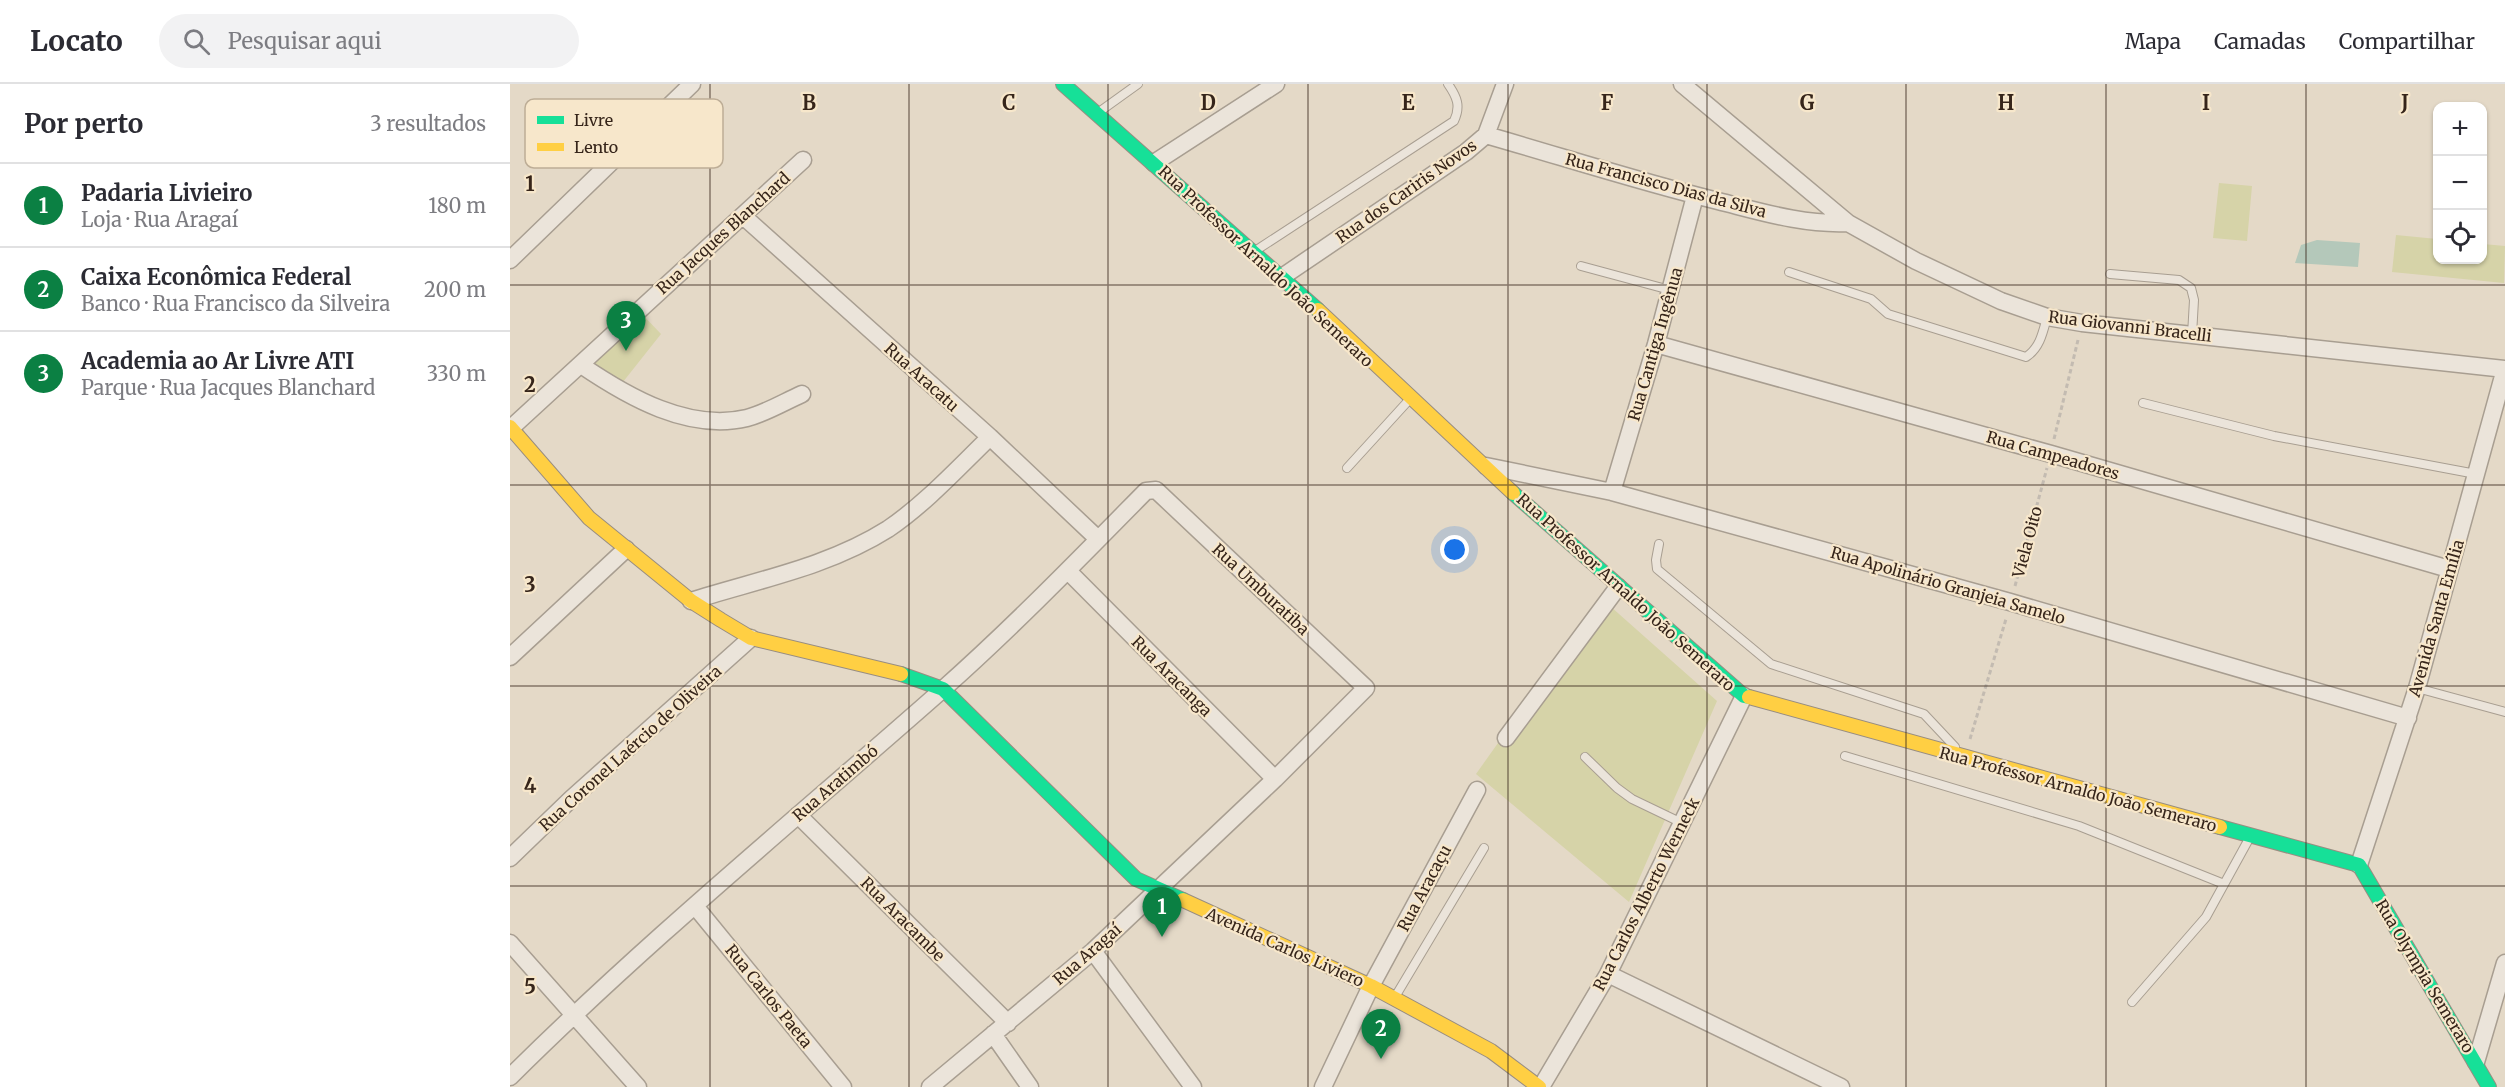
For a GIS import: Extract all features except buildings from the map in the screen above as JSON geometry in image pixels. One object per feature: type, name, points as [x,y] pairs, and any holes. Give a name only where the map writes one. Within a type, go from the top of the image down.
[{"type":"main road","name":"Rua Professor Arnaldo João Semeraro","points":[[1063,84],[1282,277],[1618,587],[1744,696],[2359,865]]},
{"type":"main road","points":[[512,434],[589,518],[691,601],[751,638],[905,675],[943,689]]},
{"type":"main road","name":"Avenida Carlos Liviero","points":[[943,689],[1136,879],[1371,986],[1491,1051],[1540,1087]]},
{"type":"main road","name":"Rua Olympia Semeraro","points":[[2359,865],[2489,1087]]},
{"type":"street","points":[[676,99],[692,84]]},
{"type":"street","points":[[1154,163],[1276,84]]},
{"type":"street","name":"Rua Giovanni Bracelli","points":[[1682,84],[1848,223],[1916,261],[2001,301],[2047,317],[2082,323],[2505,369]]},
{"type":"street","name":"Rua dos Cariris Novos","points":[[1282,277],[1467,152],[1486,135],[1503,86]]},
{"type":"street","name":"Rua Francisco Dias da Silva","points":[[1486,135],[1695,195],[1811,223],[1848,223]]},
{"type":"street","name":"Rua Jacques Blanchard","points":[[512,434],[639,309],[803,160]]},
{"type":"street","points":[[510,260],[605,168]]},
{"type":"street","name":"Rua Cantiga Ingênua","points":[[1612,492],[1656,344],[1695,195]]},
{"type":"street","name":"Rua Aracatu","points":[[743,216],[990,437],[1098,540]]},
{"type":"street","name":"Rua Campeadores","points":[[1656,344],[2051,454],[2450,569]]},
{"type":"street","points":[[581,365],[619,389],[702,422],[748,418],[802,394]]},
{"type":"street","name":"Avenida Santa Emília","points":[[2359,865],[2417,688],[2505,369]]},
{"type":"street","points":[[691,601],[793,571],[841,554],[889,528],[990,437]]},
{"type":"street","name":"Rua Apolinário Granjeia Samelo","points":[[1485,466],[1612,492],[2010,602],[2408,718]]},
{"type":"street","name":"Rua Aratimbó","points":[[510,1077],[573,1015],[943,689],[1068,572],[1146,491],[1155,490]]},
{"type":"street","name":"Rua Umburatiba","points":[[1155,490],[1366,688]]},
{"type":"street","points":[[510,657],[626,549]]},
{"type":"street","name":"Rua Aracanga","points":[[1068,572],[1275,779]]},
{"type":"street","points":[[1506,738],[1618,587]]},
{"type":"street","name":"Rua Coronel Laércio de Oliveira","points":[[510,858],[571,799],[751,638]]},
{"type":"street","name":"Rua Aragaí","points":[[930,1087],[1093,951],[1275,779],[1366,688]]},
{"type":"street","name":"Rua Carlos Alberto Werneck","points":[[1540,1087],[1608,974],[1744,696]]},
{"type":"street","name":"Rua Aracaçu","points":[[1323,1087],[1371,986],[1477,790]]},
{"type":"street","name":"Rua Aracambe","points":[[798,815],[1008,1023]]},
{"type":"street","name":"Rua Carlos Paeta","points":[[695,906],[843,1087]]},
{"type":"street","points":[[510,943],[638,1087]]},
{"type":"street","points":[[1093,951],[1193,1087]]},
{"type":"street","points":[[2476,1062],[2505,963]]},
{"type":"street","points":[[1608,974],[1841,1087]]},
{"type":"street","points":[[993,1034],[1030,1087]]},
{"type":"lane","points":[[1097,113],[1138,84]]},
{"type":"lane","points":[[1253,252],[1454,121],[1458,112],[1457,98],[1448,84]]},
{"type":"lane","points":[[1581,266],[1670,290]]},
{"type":"lane","points":[[1790,272],[1870,299],[1888,314],[2026,357],[2033,352],[2042,335],[2047,317]]},
{"type":"lane","points":[[2110,274],[2179,280],[2191,288],[2194,300],[2192,335]]},
{"type":"lane","points":[[1347,468],[1411,398]]},
{"type":"lane","points":[[2142,403],[2274,436],[2476,474]]},
{"type":"lane","points":[[1659,544],[1657,569],[1771,664],[1924,714],[1965,758]]},
{"type":"lane","points":[[2417,688],[2505,712]]},
{"type":"lane","points":[[1845,756],[2079,826],[2224,884]]},
{"type":"lane","points":[[1585,757],[1632,799],[1682,823]]},
{"type":"lane","points":[[2132,1002],[2206,916],[2250,836]]},
{"type":"lane","points":[[1394,998],[1485,848]]},
{"type":"path","name":"Viela Oito","points":[[1965,758],[2051,454],[2082,323]]},
{"type":"shaded area","points":[[2219,183],[2252,186],[2247,241],[2213,238]]},
{"type":"shaded area","points":[[2396,235],[2433,239],[2433,264],[2487,264],[2487,244],[2505,246],[2504,283],[2392,272]]},
{"type":"shaded area","points":[[2317,240],[2360,243],[2358,267],[2295,263],[2301,245]]},
{"type":"shaded area","points":[[640,312],[661,334],[619,387],[587,368]]},
{"type":"shaded area","points":[[1601,598],[1717,701],[1629,902],[1476,774]]},
{"type":"traffic: fast","points":[[1063,84],[1318,310]]},
{"type":"traffic: fast","points":[[1513,493],[1744,696],[1749,697]]},
{"type":"traffic: fast","points":[[901,674],[943,689],[1136,879],[1183,900]]},
{"type":"traffic: fast","points":[[2220,827],[2359,865],[2489,1087]]},
{"type":"traffic: slow","points":[[1318,310],[1513,493]]},
{"type":"traffic: slow","points":[[510,427],[589,518],[691,601],[721,620],[751,638],[901,674]]},
{"type":"traffic: slow","points":[[1749,697],[2220,827]]},
{"type":"traffic: slow","points":[[1183,900],[1371,986],[1491,1051],[1539,1087]]},
{"type":"place","name":"Academia ao Ar Livre ATI","points":[[626,351]]},
{"type":"place","name":"Padaria Livieiro","points":[[1162,937]]},
{"type":"place","name":"Caixa Econômica Federal","points":[[1381,1059]]}]
